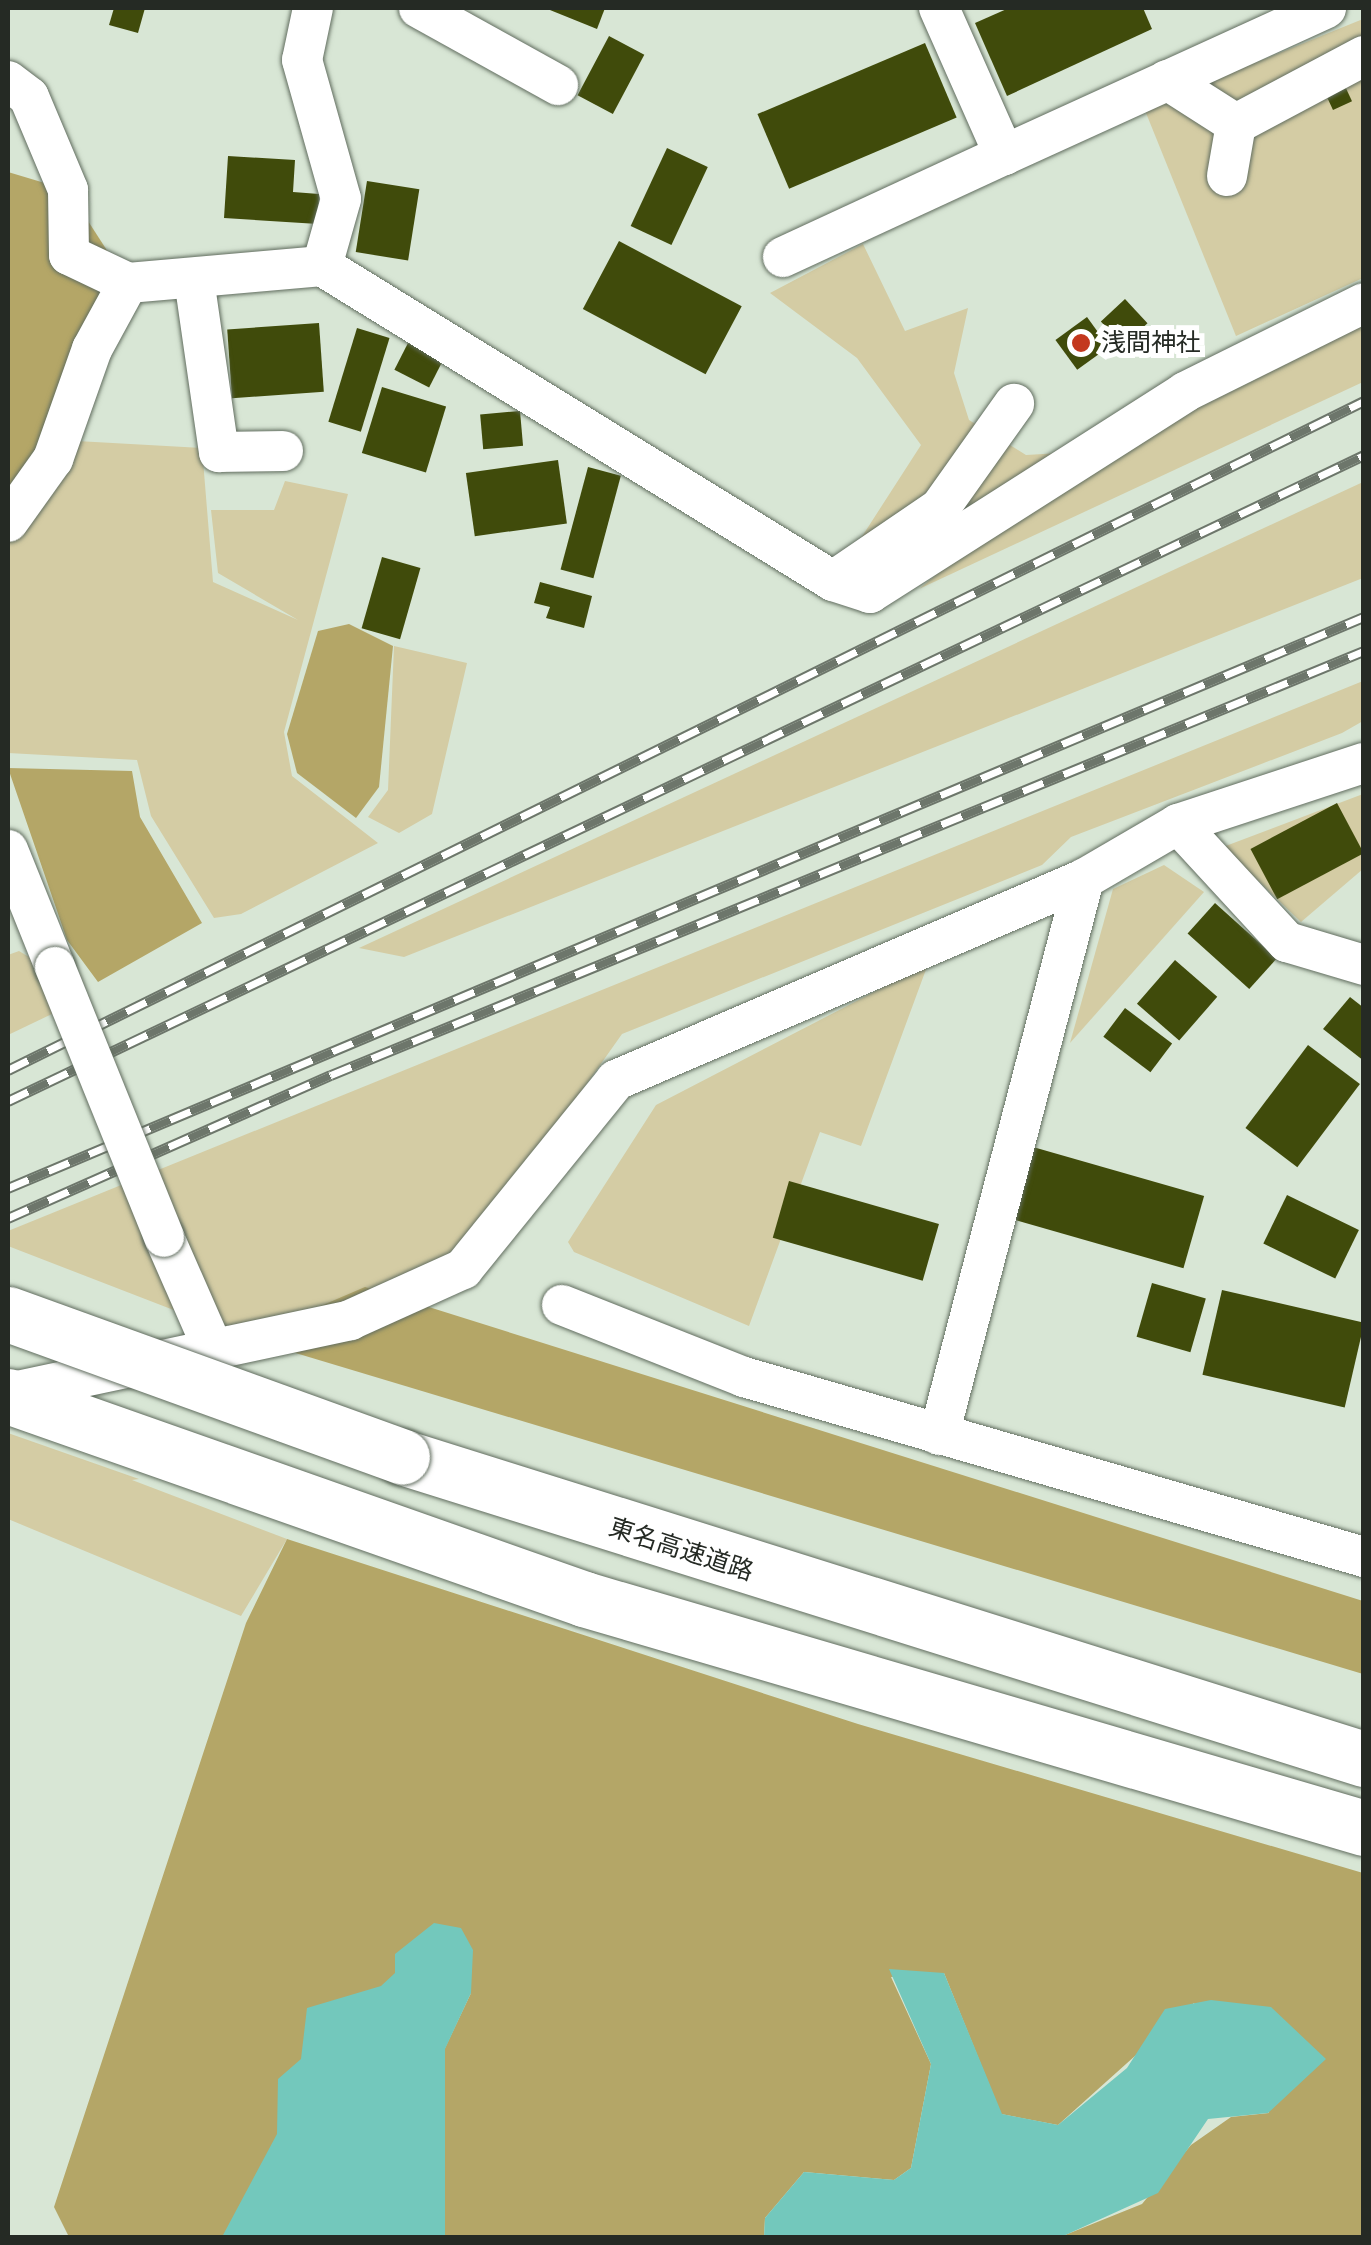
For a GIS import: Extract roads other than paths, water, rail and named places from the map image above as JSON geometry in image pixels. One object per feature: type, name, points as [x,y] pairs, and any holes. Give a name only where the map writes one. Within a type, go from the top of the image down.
[{"type":"highway","name":"東名高速道路","points":[[8,1314],[402,1457],[1364,1759]]},
{"type":"highway","points":[[8,1394],[584,1599],[1364,1828]]},
{"type":"street","points":[[313,8],[302,60],[342,199],[322,266]]},
{"type":"street","points":[[419,8],[558,85]]},
{"type":"street","points":[[939,8],[1004,155]]},
{"type":"street","points":[[783,258],[1326,8]]},
{"type":"street","points":[[1236,124],[1358,64]]},
{"type":"street","points":[[1167,80],[1236,124]]},
{"type":"street","points":[[8,81],[29,98],[68,190],[69,255],[128,283],[322,266],[833,581],[870,593],[1185,392],[1364,303]]},
{"type":"street","points":[[1227,176],[1236,124]]},
{"type":"street","points":[[194,279],[219,452],[283,450]]},
{"type":"street","points":[[10,513],[54,459],[92,349],[128,283]]},
{"type":"street","points":[[833,581],[940,508],[1014,404]]},
{"type":"street","points":[[8,1394],[211,1344],[350,1320],[463,1269],[616,1080],[1084,878],[1178,824],[1364,763]]},
{"type":"street","points":[[1178,824],[1286,942],[1364,966]]},
{"type":"street","points":[[8,850],[211,1344]]},
{"type":"street","points":[[938,1435],[1084,878]]},
{"type":"street","points":[[562,1305],[744,1376],[1364,1557]]},
{"type":"water","points":[[434,1923],[461,1928],[473,1950],[471,1993],[445,2049],[445,2237],[222,2237],[277,2134],[278,2079],[301,2059],[307,2008],[381,1986],[395,1973],[395,1954]]},
{"type":"water","points":[[889,1969],[944,1973],[1002,2114],[1058,2125],[1127,2068],[1165,2009],[1211,2000],[1271,2007],[1326,2059],[1268,2113],[1208,2119],[1158,2193],[1061,2237],[764,2237],[765,2218],[804,2172],[894,2180],[911,2168],[931,2064]]},
{"type":"railway","points":[[8,1070],[1364,401]]},
{"type":"railway","points":[[8,1101],[1364,455]]},
{"type":"railway","points":[[8,1188],[1364,617]]},
{"type":"railway","points":[[8,1218],[331,1075],[1364,651]]},
{"type":"place","name":"浅間神社","points":[[1081,343]]}]
